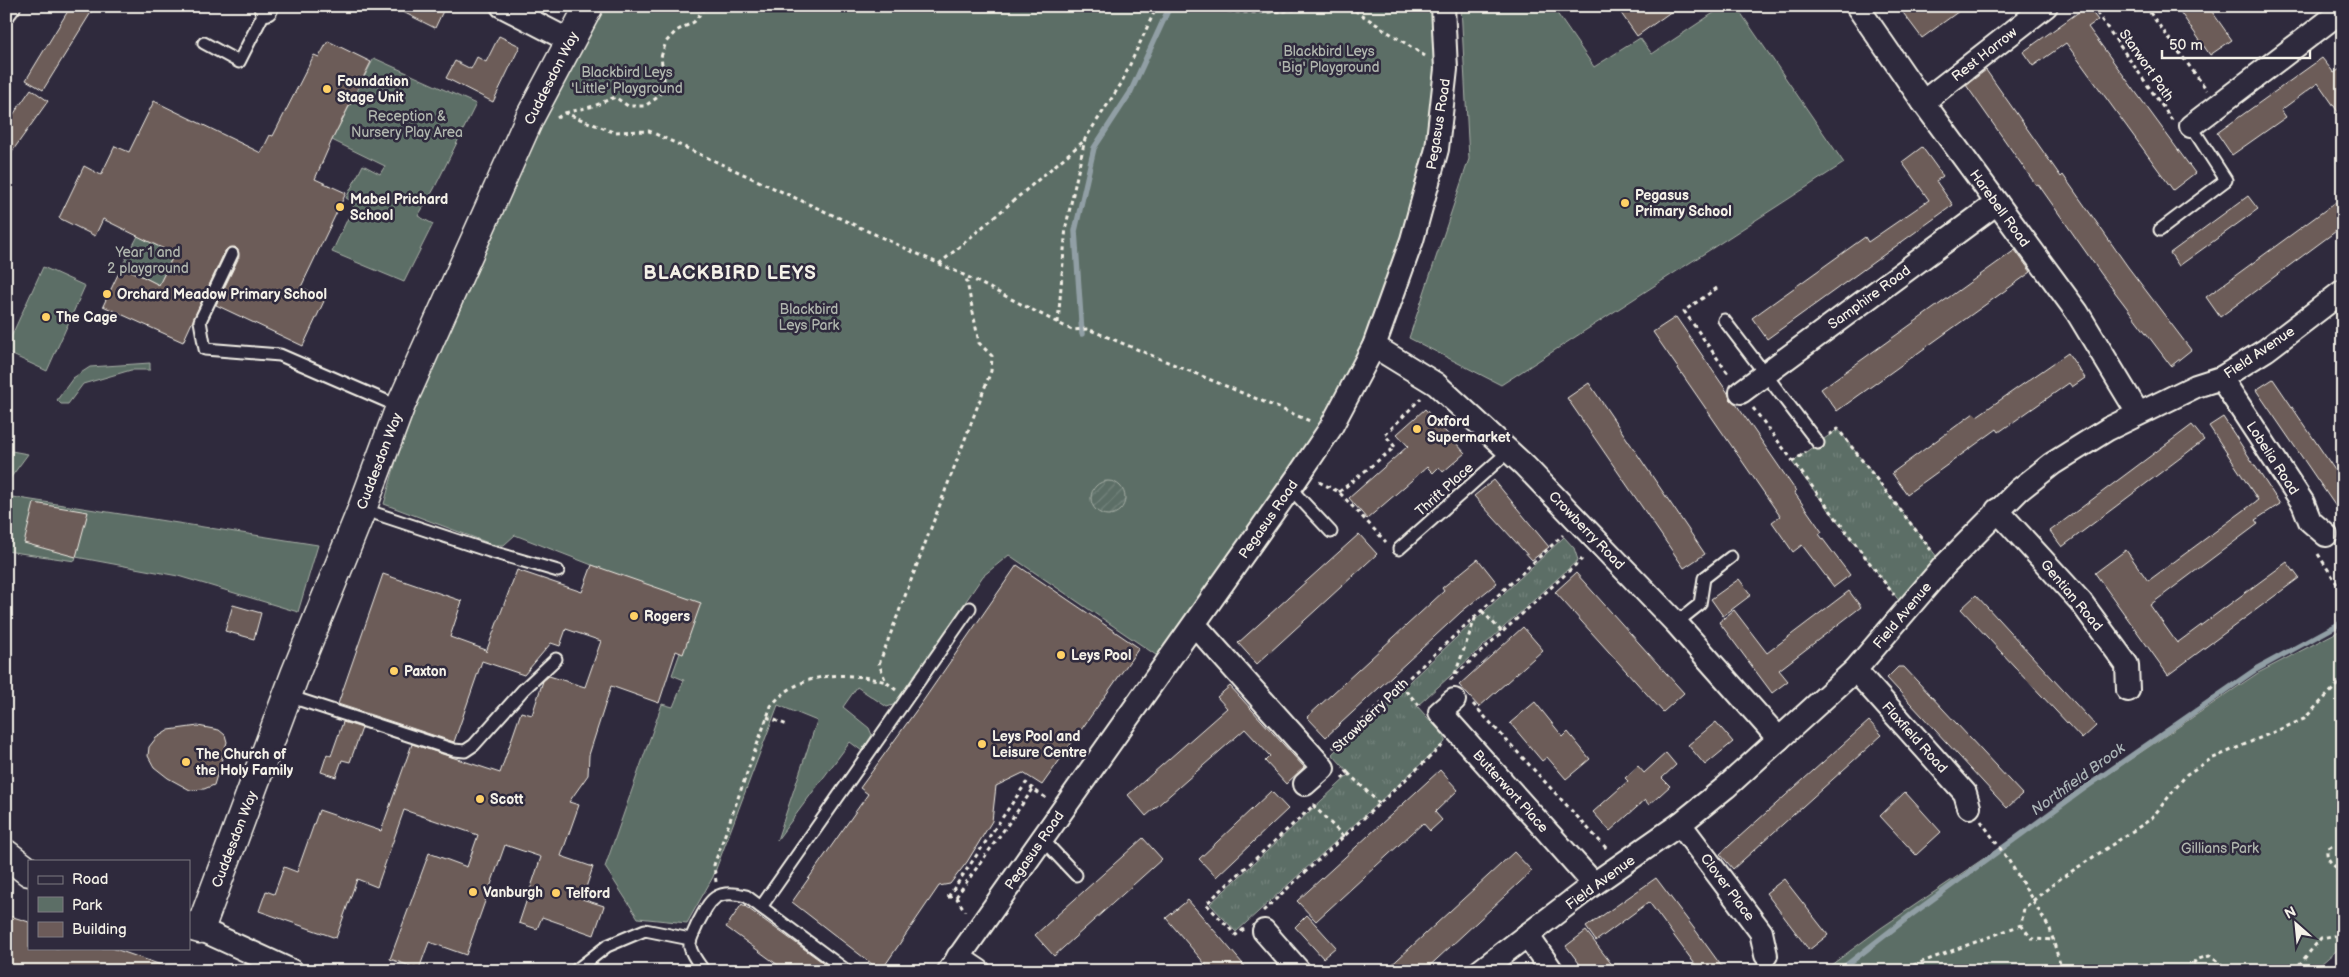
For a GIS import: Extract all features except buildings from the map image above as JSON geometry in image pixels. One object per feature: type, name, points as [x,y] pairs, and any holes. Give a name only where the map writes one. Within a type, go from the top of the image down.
[{"type":"street","points":[[6,10],[9,6]]},
{"type":"street","points":[[502,6],[570,41]]},
{"type":"street","name":"Cuddesdon Way","points":[[194,928],[362,509],[400,407],[530,117],[589,6]]},
{"type":"street","name":"Pegasus Road","points":[[953,964],[1195,625],[1295,481],[1330,429],[1374,346],[1412,240],[1437,149],[1446,69],[1444,6]]},
{"type":"street","name":"Harebell Road","points":[[1857,6],[1923,102],[2077,312],[2138,413]]},
{"type":"street","name":"Rest Harrow","points":[[1923,102],[2046,6]]},
{"type":"street","points":[[2191,126],[2217,104],[2343,10]]},
{"type":"street","name":"Samphire Road","points":[[1741,392],[1997,203]]},
{"type":"street","name":"Field Avenue","points":[[1480,971],[1594,884],[1680,824],[1779,739],[1855,670],[1944,566],[1997,510],[2052,464],[2108,429],[2138,413],[2196,386],[2221,378],[2266,350],[2343,290]]},
{"type":"street","name":"Crowberry Road","points":[[1374,346],[1436,384],[1509,451],[1676,623],[1779,739]]},
{"type":"street","name":"Lobelia Road","points":[[2221,378],[2303,504],[2310,521],[2326,535]]},
{"type":"street","name":"Gentian Road","points":[[1997,510],[2081,602],[2127,665],[2128,690]]},
{"type":"street","name":"Strawberry Path","points":[[1195,625],[1323,768],[1312,792]]},
{"type":"street","name":"Flaxfield Road","points":[[1855,670],[1966,792],[1970,807]]},
{"type":"street","name":"Butterwort Place","points":[[1455,688],[1440,712],[1594,884]]},
{"type":"street","name":"Clover Place","points":[[1680,824],[1761,932],[1766,955]]},
{"type":"street","points":[[6,854],[28,871]]},
{"type":"street","points":[[1263,922],[1299,971]]},
{"type":"street","points":[[194,928],[263,965],[292,971]]},
{"type":"street","points":[[1528,935],[1552,971]]},
{"type":"street","points":[[953,964],[979,971]]},
{"type":"lane","points":[[204,43],[239,62],[267,8]]},
{"type":"lane","points":[[2160,230],[2226,180],[2191,126]]},
{"type":"lane","points":[[232,254],[200,321],[205,348],[280,355],[400,407]]},
{"type":"lane","points":[[1724,320],[1818,443]]},
{"type":"lane","name":"Thrift Place","points":[[1399,549],[1509,451]]},
{"type":"lane","points":[[1295,481],[1331,532]]},
{"type":"lane","points":[[362,509],[489,551],[558,571]]},
{"type":"lane","points":[[1676,623],[1700,604],[1704,578],[1731,557]]},
{"type":"lane","points":[[762,907],[905,698],[970,608]]},
{"type":"lane","points":[[288,696],[454,750],[465,751],[474,745],[523,690],[556,659]]},
{"type":"lane","points":[[1042,838],[1076,875]]},
{"type":"lane","points":[[704,971],[690,948],[690,939],[709,903],[717,895],[730,892],[746,896],[847,971]]},
{"type":"lane","points":[[575,971],[607,946],[645,930],[690,939]]},
{"type":"path","points":[[530,117],[547,124],[565,113],[594,106],[615,97],[628,106],[645,106],[658,97],[665,86],[661,57],[666,42],[676,31],[694,22],[706,6]]},
{"type":"path","points":[[939,264],[1085,139],[1121,84],[1157,6]]},
{"type":"path","points":[[1196,6],[1248,14],[1282,13],[1316,6]]},
{"type":"path","points":[[1348,6],[1446,69]]},
{"type":"path","name":"Starwort Path","points":[[2092,6],[2175,124],[2191,126]]},
{"type":"path","points":[[2145,6],[2217,104]]},
{"type":"path","points":[[665,86],[674,88]]},
{"type":"path","points":[[565,113],[613,132],[649,130],[966,276],[1072,330],[1088,329],[1330,429]]},
{"type":"path","points":[[1058,323],[1066,226],[1085,139]]},
{"type":"path","points":[[886,682],[879,664],[991,371],[992,356],[979,343],[966,276]]},
{"type":"path","points":[[1717,288],[1684,311],[1792,462],[1907,611]]},
{"type":"path","points":[[1339,492],[1395,447],[1384,435],[1436,384]]},
{"type":"path","points":[[1792,462],[1838,429],[1944,566]]},
{"type":"path","points":[[1295,481],[1339,492],[1395,552],[1399,549]]},
{"type":"path","name":"Strawberry Path","points":[[1329,752],[1578,521]]},
{"type":"path","points":[[2326,535],[2316,551],[2343,593]]},
{"type":"path","points":[[1455,688],[1502,632],[1582,559]]},
{"type":"path","points":[[1482,610],[1502,632]]},
{"type":"path","points":[[1455,688],[1476,616]]},
{"type":"path","points":[[717,895],[714,865],[771,706],[780,695],[792,686],[815,678],[838,674],[854,675],[886,682],[905,698]]},
{"type":"path","points":[[2055,940],[2032,940],[2021,925],[2024,908],[2057,881],[2151,819],[2187,774],[2212,760],[2304,719],[2343,680]]},
{"type":"path","points":[[1455,688],[1614,856]]},
{"type":"path","points":[[1421,707],[1427,701]]},
{"type":"path","points":[[767,717],[787,725]]},
{"type":"path","points":[[1312,792],[1206,904],[1236,935],[1248,925],[1263,922],[1380,804],[1450,739]]},
{"type":"path","name":"Strawberry Path","points":[[1337,784],[1348,773],[1342,766]]},
{"type":"path","points":[[1348,773],[1380,804]]},
{"type":"path","points":[[1033,789],[956,897],[948,897],[1026,783],[1062,810]]},
{"type":"path","points":[[1987,828],[2034,900],[2055,940],[2062,971]]},
{"type":"path","points":[[2332,846],[2327,849],[2326,855],[2330,862],[2338,868],[2338,920],[2343,925]]},
{"type":"path","points":[[1898,971],[2021,925]]},
{"type":"path","points":[[2284,971],[2299,965],[2321,938],[2343,934]]},
{"type":"path","points":[[2190,971],[2191,964],[2199,958],[2210,956],[2226,968],[2253,971]]},
{"type":"green space","name":"Blackbird Leys Park","points":[[589,6],[1443,6],[1437,149],[1374,346],[1195,625],[1156,655],[1009,555],[983,576],[896,704],[887,707],[857,687],[843,707],[869,728],[872,735],[862,751],[850,742],[777,840],[817,721],[778,705],[713,877],[687,923],[638,918],[605,867],[662,704],[673,707],[684,680],[672,675],[697,606],[515,535],[504,545],[494,545],[384,504],[411,408]]},
{"type":"green space","name":"Pegasus Primary School","points":[[1461,6],[1552,6],[1594,67],[1640,38],[1652,54],[1724,6],[1736,6],[1844,163],[1501,385],[1409,338],[1469,159]]},
{"type":"green space","name":"Reception & Nursery Play Area","points":[[374,58],[476,104],[434,189],[418,216],[433,224],[404,282],[332,252],[355,203],[346,198],[363,165],[380,174],[385,166],[332,140]]},
{"type":"green space","name":"Year 1 and 2 playground","points":[[138,236],[174,254],[159,285],[122,266]]},
{"type":"green space","name":"The Cage","points":[[43,267],[85,286],[47,371],[6,352],[6,348]]},
{"type":"green space","points":[[150,363],[150,370],[131,370],[83,384],[68,404],[61,404],[57,400],[73,378],[90,367]]},
{"type":"green space","points":[[1838,429],[1944,566],[1907,611],[1792,462]]},
{"type":"green space","points":[[6,450],[28,454],[6,484]]},
{"type":"green space","points":[[1108,481],[1115,482],[1120,486],[1124,491],[1124,505],[1120,510],[1115,514],[1108,515],[1101,514],[1096,510],[1092,505],[1091,498],[1092,491],[1096,486],[1101,482]]},
{"type":"green space","points":[[6,496],[318,545],[298,612],[178,576],[76,557],[75,561],[6,551]]},
{"type":"green space","points":[[1564,537],[1574,548],[1578,560],[1417,706],[1445,737],[1445,742],[1236,932],[1210,904],[1350,774],[1332,754]]},
{"type":"green space","name":"Gillians Park","points":[[2343,629],[2343,945],[2313,971],[1823,971],[1881,928],[2258,673]]},
{"type":"waterway","points":[[1082,334],[1075,231],[1094,148],[1130,93],[1170,6]]},
{"type":"waterway","name":"Northfield Brook","points":[[1839,971],[1911,915],[2082,790],[2255,670],[2343,622]]},
{"type":"place","name":"Foundation Stage Unit","points":[[327,89]]},
{"type":"place","name":"Pegasus Primary School","points":[[1625,203]]},
{"type":"place","name":"Mabel Prichard School","points":[[340,207]]},
{"type":"place","name":"Orchard Meadow Primary School","points":[[107,294]]},
{"type":"place","name":"The Cage","points":[[46,317]]},
{"type":"place","name":"Oxford Supermarket","points":[[1417,429]]},
{"type":"place","name":"Rogers","points":[[634,616]]},
{"type":"place","name":"Leys Pool","points":[[1061,655]]},
{"type":"place","name":"Paxton","points":[[394,671]]},
{"type":"place","name":"Leys Pool and Leisure Centre","points":[[982,744]]},
{"type":"place","name":"The Church of the Holy Family","points":[[186,762]]},
{"type":"place","name":"Scott","points":[[480,799]]},
{"type":"place","name":"Vanburgh","points":[[473,892]]},
{"type":"place","name":"Telford","points":[[556,893]]},
{"type":"district","name":"BLACKBIRD LEYS","points":[[730,272]]},
{"type":"park label","name":"Blackbird Leys 'Big' Playground","points":[[1329,59]]},
{"type":"park label","name":"Blackbird Leys 'Little' Playground","points":[[627,80]]}]
